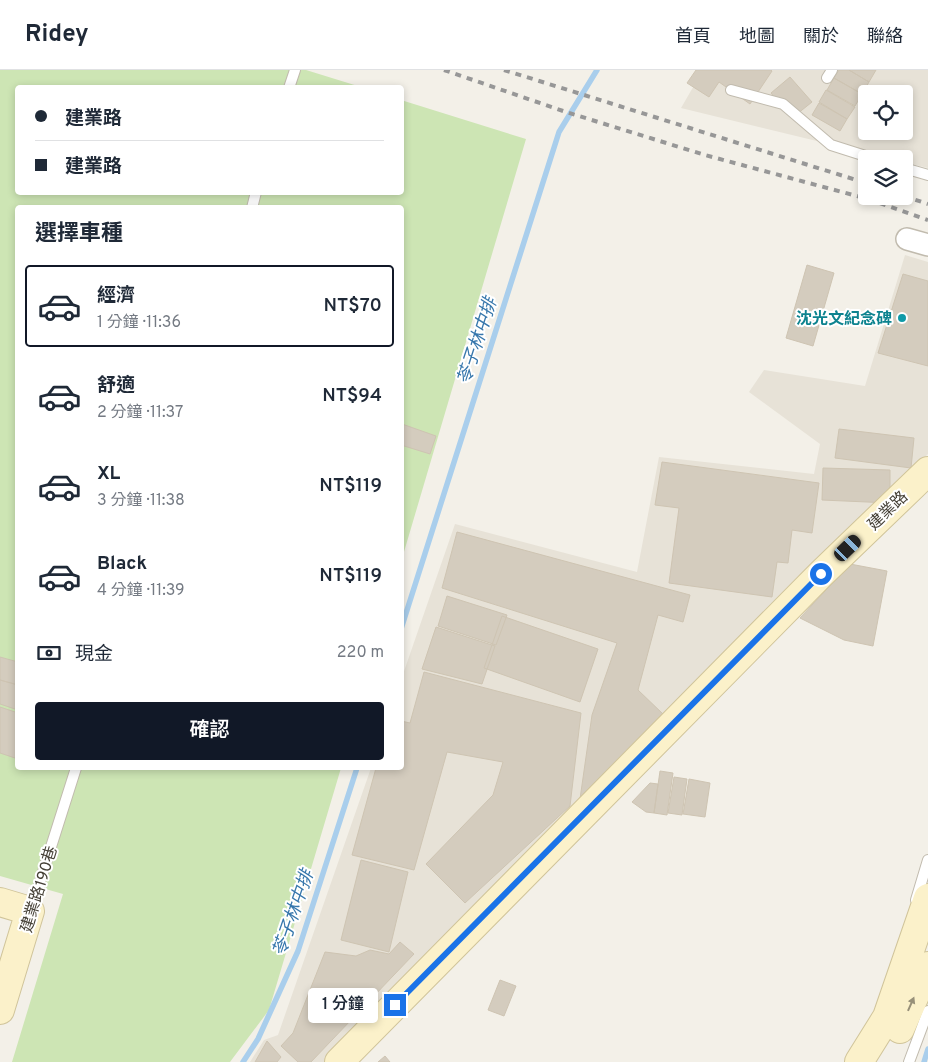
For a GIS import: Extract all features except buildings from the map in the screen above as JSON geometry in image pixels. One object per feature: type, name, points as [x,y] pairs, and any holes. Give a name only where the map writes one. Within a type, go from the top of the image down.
[{"type":"street","points":[[907,239],[928,245]]},
{"type":"street","name":"建業路","points":[[339,1062],[821,574],[928,470]]},
{"type":"street","points":[[0,902],[30,911]]},
{"type":"street","points":[[858,1062],[887,1017],[921,902]]},
{"type":"street","name":"建業路190巷","points":[[0,1010],[30,911]]},
{"type":"street","points":[[879,1062],[895,1040],[928,966]]},
{"type":"lane","points":[[290,85],[295,70]]},
{"type":"lane","points":[[731,90],[782,104],[831,145],[858,154]]},
{"type":"lane","points":[[913,171],[928,175]]},
{"type":"lane","name":"建業路190巷","points":[[30,911],[75,770]]},
{"type":"lane","points":[[921,902],[928,860]]},
{"type":"lane","points":[[909,1062],[928,1011]]},
{"type":"shaded area","points":[[703,70],[928,70],[928,168],[913,164],[913,150],[858,151],[681,108]]},
{"type":"shaded area","points":[[905,255],[928,262],[928,454],[745,633],[331,1062],[250,1062],[264,1040],[278,1035],[370,770],[404,770],[404,671],[455,524],[637,572],[659,457],[814,474],[820,444],[749,392],[764,370],[865,386]]},
{"type":"green space","points":[[0,70],[306,70],[355,85],[15,85],[15,195],[404,195],[404,101],[526,139],[404,552],[404,205],[15,205],[15,770],[340,770],[269,1010],[230,1062],[12,1062],[63,894],[0,876]]},
{"type":"waterway","name":"苓子林中排","points":[[404,620],[559,132],[597,70]]},
{"type":"waterway","name":"苓子林中排","points":[[243,1062],[258,1039],[298,951],[356,770]]},
{"type":"waterway","points":[[924,1062],[928,1049]]},
{"type":"railway","points":[[444,70],[566,112],[705,155],[868,199],[928,220]]},
{"type":"railway","points":[[504,70],[858,181]]},
{"type":"railway","points":[[913,199],[928,204]]},
{"type":"place","name":"沈光文紀念碑","points":[[902,318]]},
{"type":"route","points":[[395,1005],[821,574]]}]
